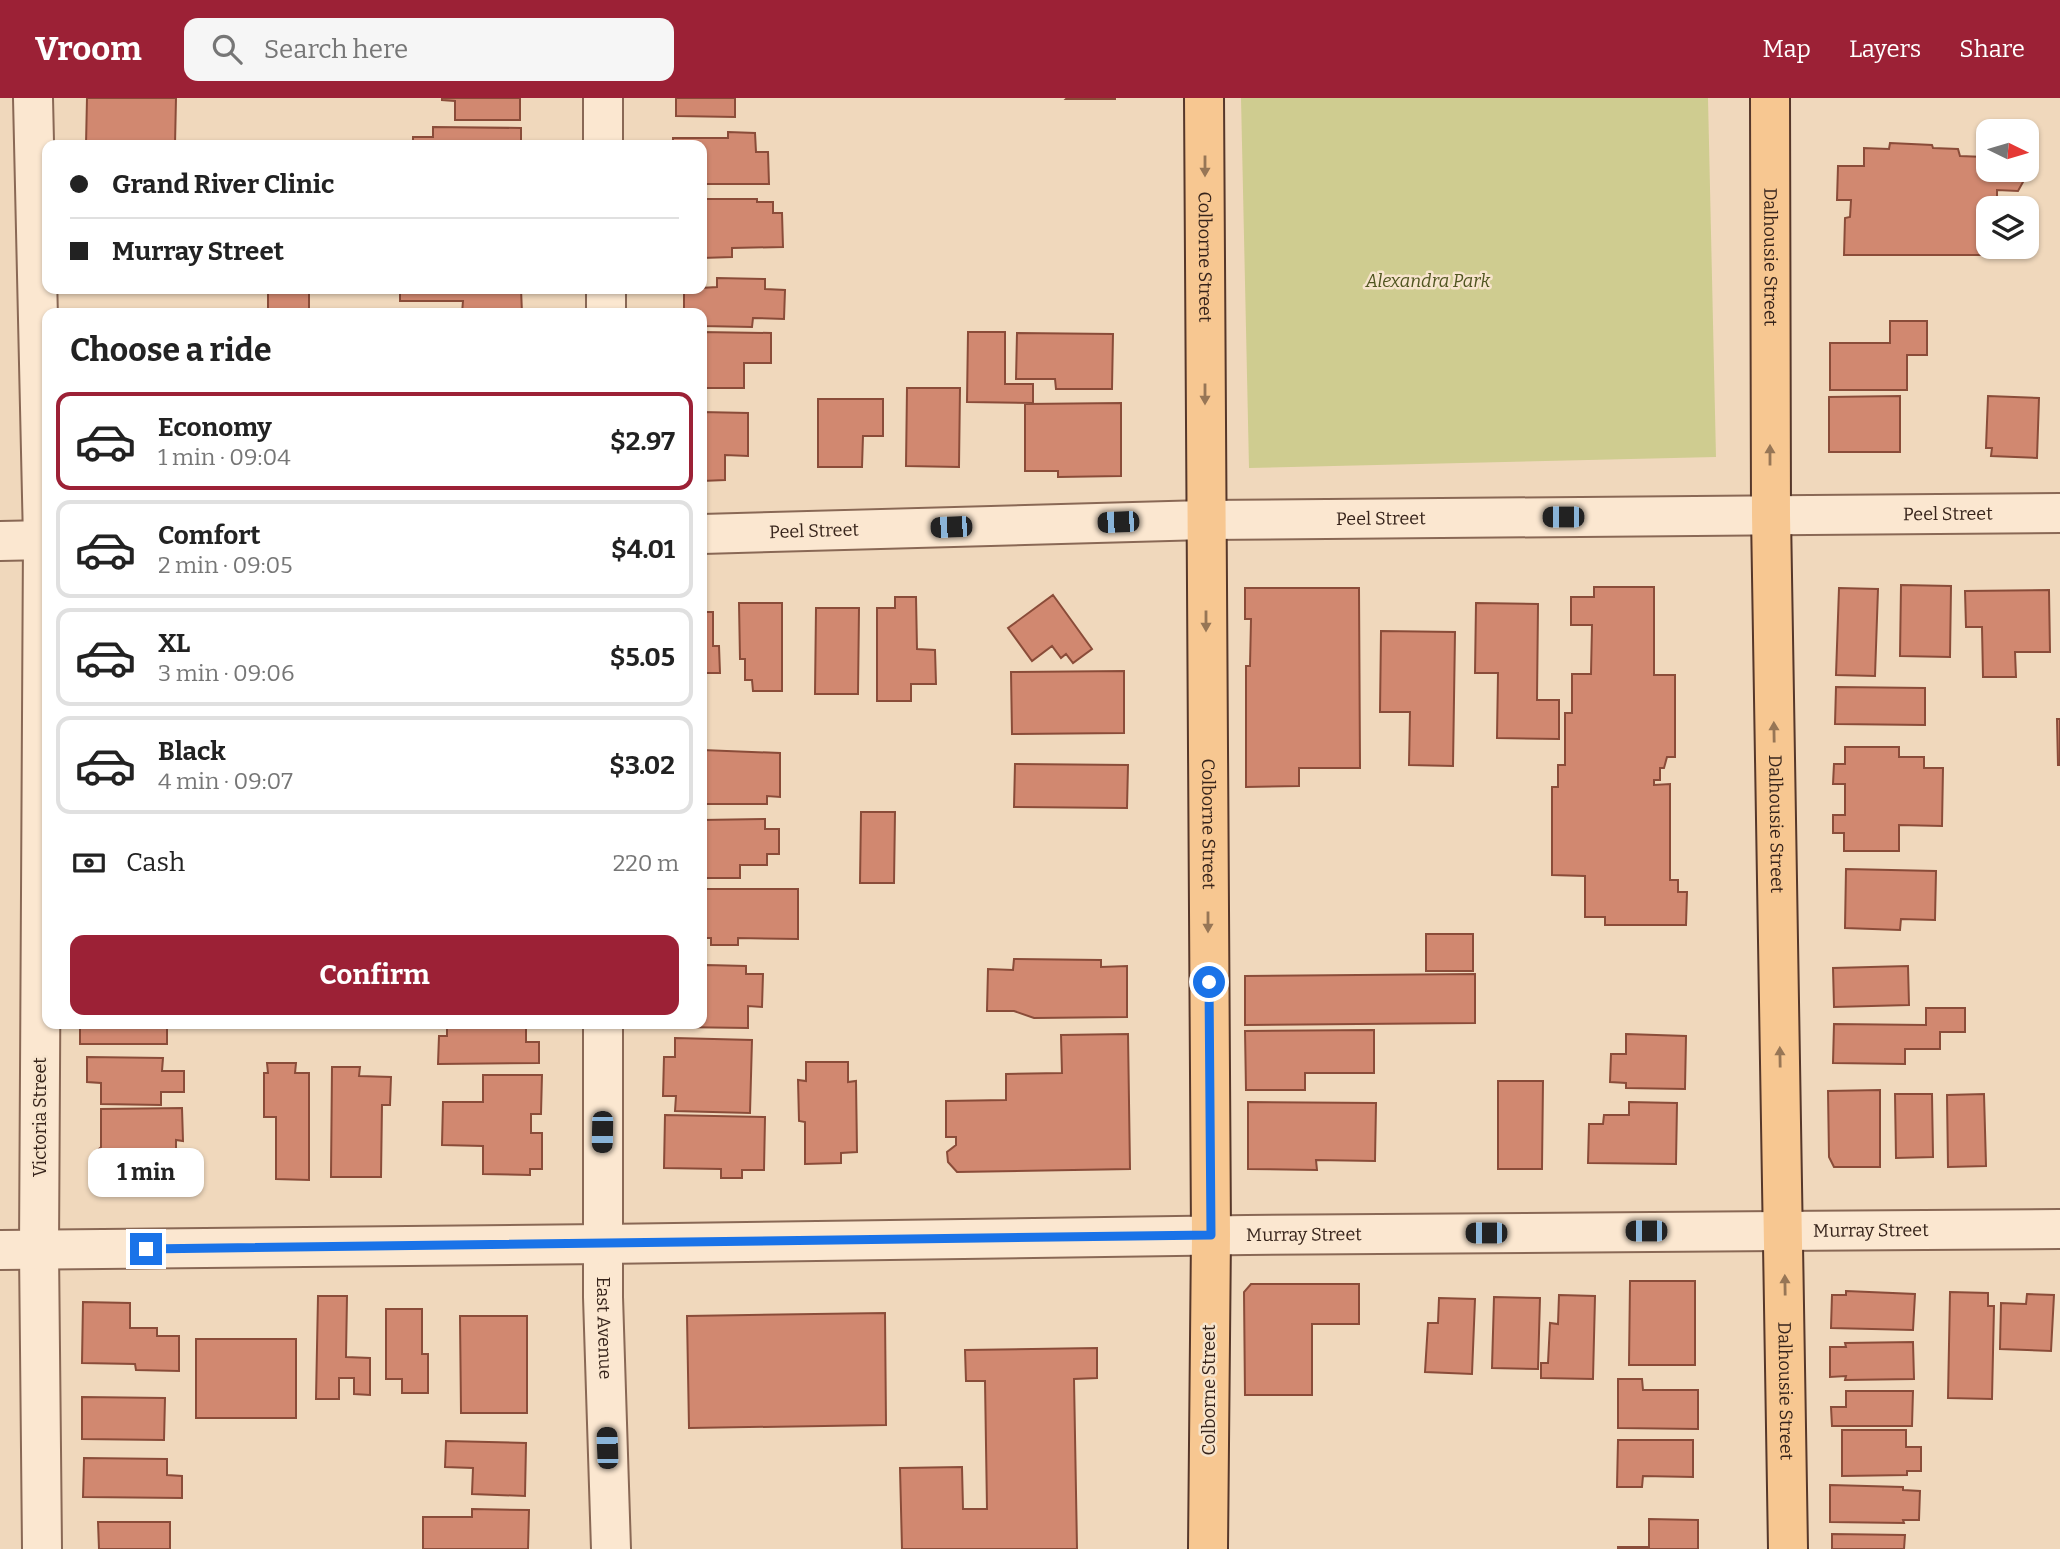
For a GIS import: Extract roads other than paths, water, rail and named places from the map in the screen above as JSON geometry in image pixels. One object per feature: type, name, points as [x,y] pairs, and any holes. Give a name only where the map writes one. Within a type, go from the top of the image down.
[{"type":"main road","name":"Colborne Street","points":[[1205,98],[1205,520],[1211,1235],[1208,1549]]},
{"type":"main road","name":"Dalhousie Street","points":[[1770,98],[1770,515],[1788,1549]]},
{"type":"street","name":"Victoria Street","points":[[33,98],[42,430]]},
{"type":"street","points":[[603,98],[603,140]]},
{"type":"street","name":"Peel Street","points":[[707,534],[1205,520],[2060,513]]},
{"type":"street","points":[[0,541],[42,540]]},
{"type":"street","name":"Victoria Street","points":[[42,895],[39,1250],[43,1549]]},
{"type":"street","name":"East Avenue","points":[[603,1029],[602,1244],[611,1549]]},
{"type":"street","name":"Murray Street","points":[[0,1250],[1211,1235],[2060,1229]]},
{"type":"park label","name":"Alexandra Park","points":[[1428,281]]}]
